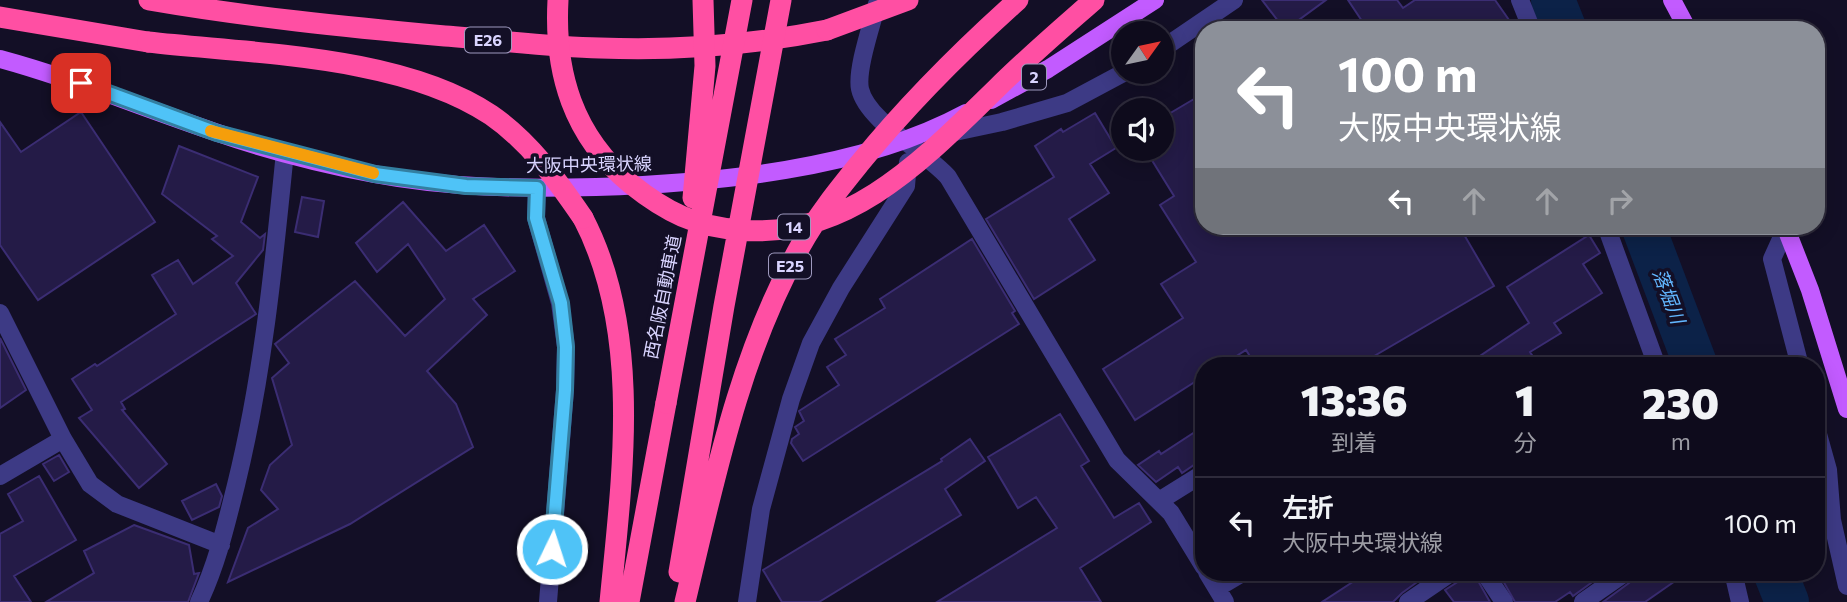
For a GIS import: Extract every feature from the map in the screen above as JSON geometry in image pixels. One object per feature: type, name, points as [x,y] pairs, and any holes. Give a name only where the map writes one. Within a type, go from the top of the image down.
[{"type":"highway","name":"E26","points":[[149,0],[379,30],[599,48],[666,48],[758,43],[827,30],[908,0]]},
{"type":"highway","name":"14","points":[[558,0],[557,38],[567,94],[590,140],[607,161],[625,179],[665,209],[708,225],[751,231],[804,225],[837,215],[893,182],[940,144],[1094,0]]},
{"type":"highway","points":[[681,319],[705,66],[704,0]]},
{"type":"highway","name":"西名阪自動車道","points":[[629,602],[742,0]]},
{"type":"highway","points":[[673,602],[781,0]]},
{"type":"highway","points":[[757,140],[776,80],[792,0]]},
{"type":"highway","name":"E25","points":[[685,602],[718,462],[738,398],[778,290],[802,243],[841,186],[886,131],[972,41],[1018,0]]},
{"type":"highway","points":[[0,17],[148,41],[363,67],[428,85],[462,99],[491,116],[516,136],[542,161],[583,218],[604,266],[611,294],[621,365],[623,453],[610,602]]},
{"type":"main road","name":"大阪中央環状線","points":[[0,60],[57,75],[217,133],[375,174],[466,186],[537,188],[655,185],[732,178],[813,164],[905,141],[958,118],[1048,69],[1155,0]]},
{"type":"main road","points":[[1672,0],[1683,21]]},
{"type":"main road","points":[[1788,235],[1810,290],[1847,409]]},
{"type":"street","points":[[878,0],[860,74],[860,90],[868,107],[948,177],[1117,460],[1171,513],[1195,552]]},
{"type":"street","points":[[1203,21],[1234,0]]},
{"type":"street","points":[[1520,0],[1528,21]]},
{"type":"street","points":[[1174,41],[1195,27]]},
{"type":"street","points":[[905,141],[1002,122],[1067,103],[1111,79]]},
{"type":"street","points":[[747,602],[761,509],[791,398],[811,343],[870,240],[906,186],[908,161],[905,141]]},
{"type":"street","points":[[199,602],[221,545],[248,436],[271,286],[285,152]]},
{"type":"street","points":[[537,188],[536,218],[561,303],[566,347],[548,602]]},
{"type":"street","points":[[1609,235],[1654,357]]},
{"type":"street","points":[[1782,235],[1772,259],[1798,357]]},
{"type":"street","points":[[0,313],[63,439],[90,484],[117,504],[221,545]]},
{"type":"street","points":[[0,476],[63,439]]},
{"type":"street","points":[[1825,459],[1832,520],[1847,586]]},
{"type":"street","points":[[1159,501],[1195,479]]},
{"type":"street","points":[[1221,595],[1235,581]]},
{"type":"street","points":[[1408,602],[1439,581]]},
{"type":"street","points":[[1490,581],[1504,602]]},
{"type":"street","points":[[1583,602],[1604,581]]},
{"type":"street","points":[[1735,581],[1740,602]]},
{"type":"building","points":[[1262,0],[1326,0],[1297,21],[1278,21]]},
{"type":"building","points":[[1348,0],[1397,0],[1403,8],[1415,0],[1495,0],[1510,21],[1362,21]]},
{"type":"building","points":[[1194,99],[1195,235],[1464,235],[1494,286],[1372,357],[1250,357],[1246,350],[1235,357],[1195,357],[1195,382],[1135,420],[1103,369],[1183,318],[1161,284],[1196,262],[1160,205],[1174,196],[1152,161],[1174,161],[1174,111]]},
{"type":"building","points":[[81,112],[155,222],[38,300],[0,245],[0,122],[21,152]]},
{"type":"building","points":[[1095,113],[1111,140],[1111,151],[1090,164],[1109,193],[1069,219],[1095,260],[1034,299],[986,219],[1054,177],[1035,146],[1061,129],[1063,132]]},
{"type":"building","points":[[179,146],[258,177],[241,222],[260,238],[265,234],[263,250],[236,283],[256,314],[121,402],[125,409],[122,410],[167,464],[139,488],[79,418],[92,410],[72,379],[95,364],[97,366],[176,314],[152,275],[178,260],[193,284],[233,256],[212,239],[217,236],[162,194]]},
{"type":"building","points":[[302,197],[324,201],[318,237],[295,232]]},
{"type":"building","points":[[403,202],[446,251],[484,225],[515,271],[473,299],[487,315],[427,371],[456,404],[473,447],[350,524],[228,582],[248,528],[278,509],[261,490],[270,465],[292,445],[272,378],[289,363],[275,344],[355,281],[405,336],[445,299],[408,244],[377,272],[356,243]]},
{"type":"building","points":[[1589,235],[1600,253],[1583,264],[1602,293],[1554,323],[1561,333],[1530,352],[1533,357],[1478,357],[1529,323],[1507,287]]},
{"type":"building","points":[[972,239],[1015,311],[1012,313],[1019,324],[803,461],[791,443],[799,434],[795,427],[804,421],[799,411],[839,385],[827,367],[846,355],[835,339],[885,308],[880,299]]},
{"type":"building","points":[[0,338],[26,390],[0,408]]},
{"type":"building","points":[[1060,414],[1089,461],[1081,466],[1114,518],[1139,503],[1151,522],[1080,568],[1101,602],[937,602],[1057,528],[1036,497],[1018,508],[988,457]]},
{"type":"building","points":[[1195,432],[1195,464],[1182,473],[1178,467],[1156,482],[1138,465],[1159,451],[1161,454]]},
{"type":"building","points":[[970,439],[985,461],[945,489],[961,515],[819,602],[782,602],[763,570],[942,461],[941,459]]},
{"type":"building","points":[[59,455],[69,472],[54,481],[43,464]]},
{"type":"building","points":[[39,476],[76,540],[14,576],[31,602],[0,602],[0,534],[23,521],[8,494]]},
{"type":"building","points":[[216,484],[222,496],[219,507],[192,520],[182,501]]},
{"type":"building","points":[[134,525],[189,545],[194,574],[199,573],[188,602],[46,602],[94,573],[84,551]]},
{"type":"building","points":[[1354,581],[1419,581],[1393,602],[1322,602]]},
{"type":"building","points":[[1459,581],[1478,581],[1490,602],[1454,602],[1445,590]]},
{"type":"building","points":[[1503,581],[1594,581],[1573,596],[1570,592],[1555,602],[1515,602]]},
{"type":"building","points":[[1632,581],[1675,581],[1645,602],[1603,602]]},
{"type":"waterway","name":"落堀川","points":[[1553,0],[1561,21]]},
{"type":"waterway","name":"落堀川","points":[[1646,235],[1693,357]]},
{"type":"waterway","name":"落堀川","points":[[1779,581],[1787,602]]},
{"type":"slow traffic","points":[[211,131],[373,173]]},
{"type":"route","points":[[81,83],[217,133],[375,174],[466,186],[537,188],[536,218],[561,303],[566,347],[552,549]]}]
